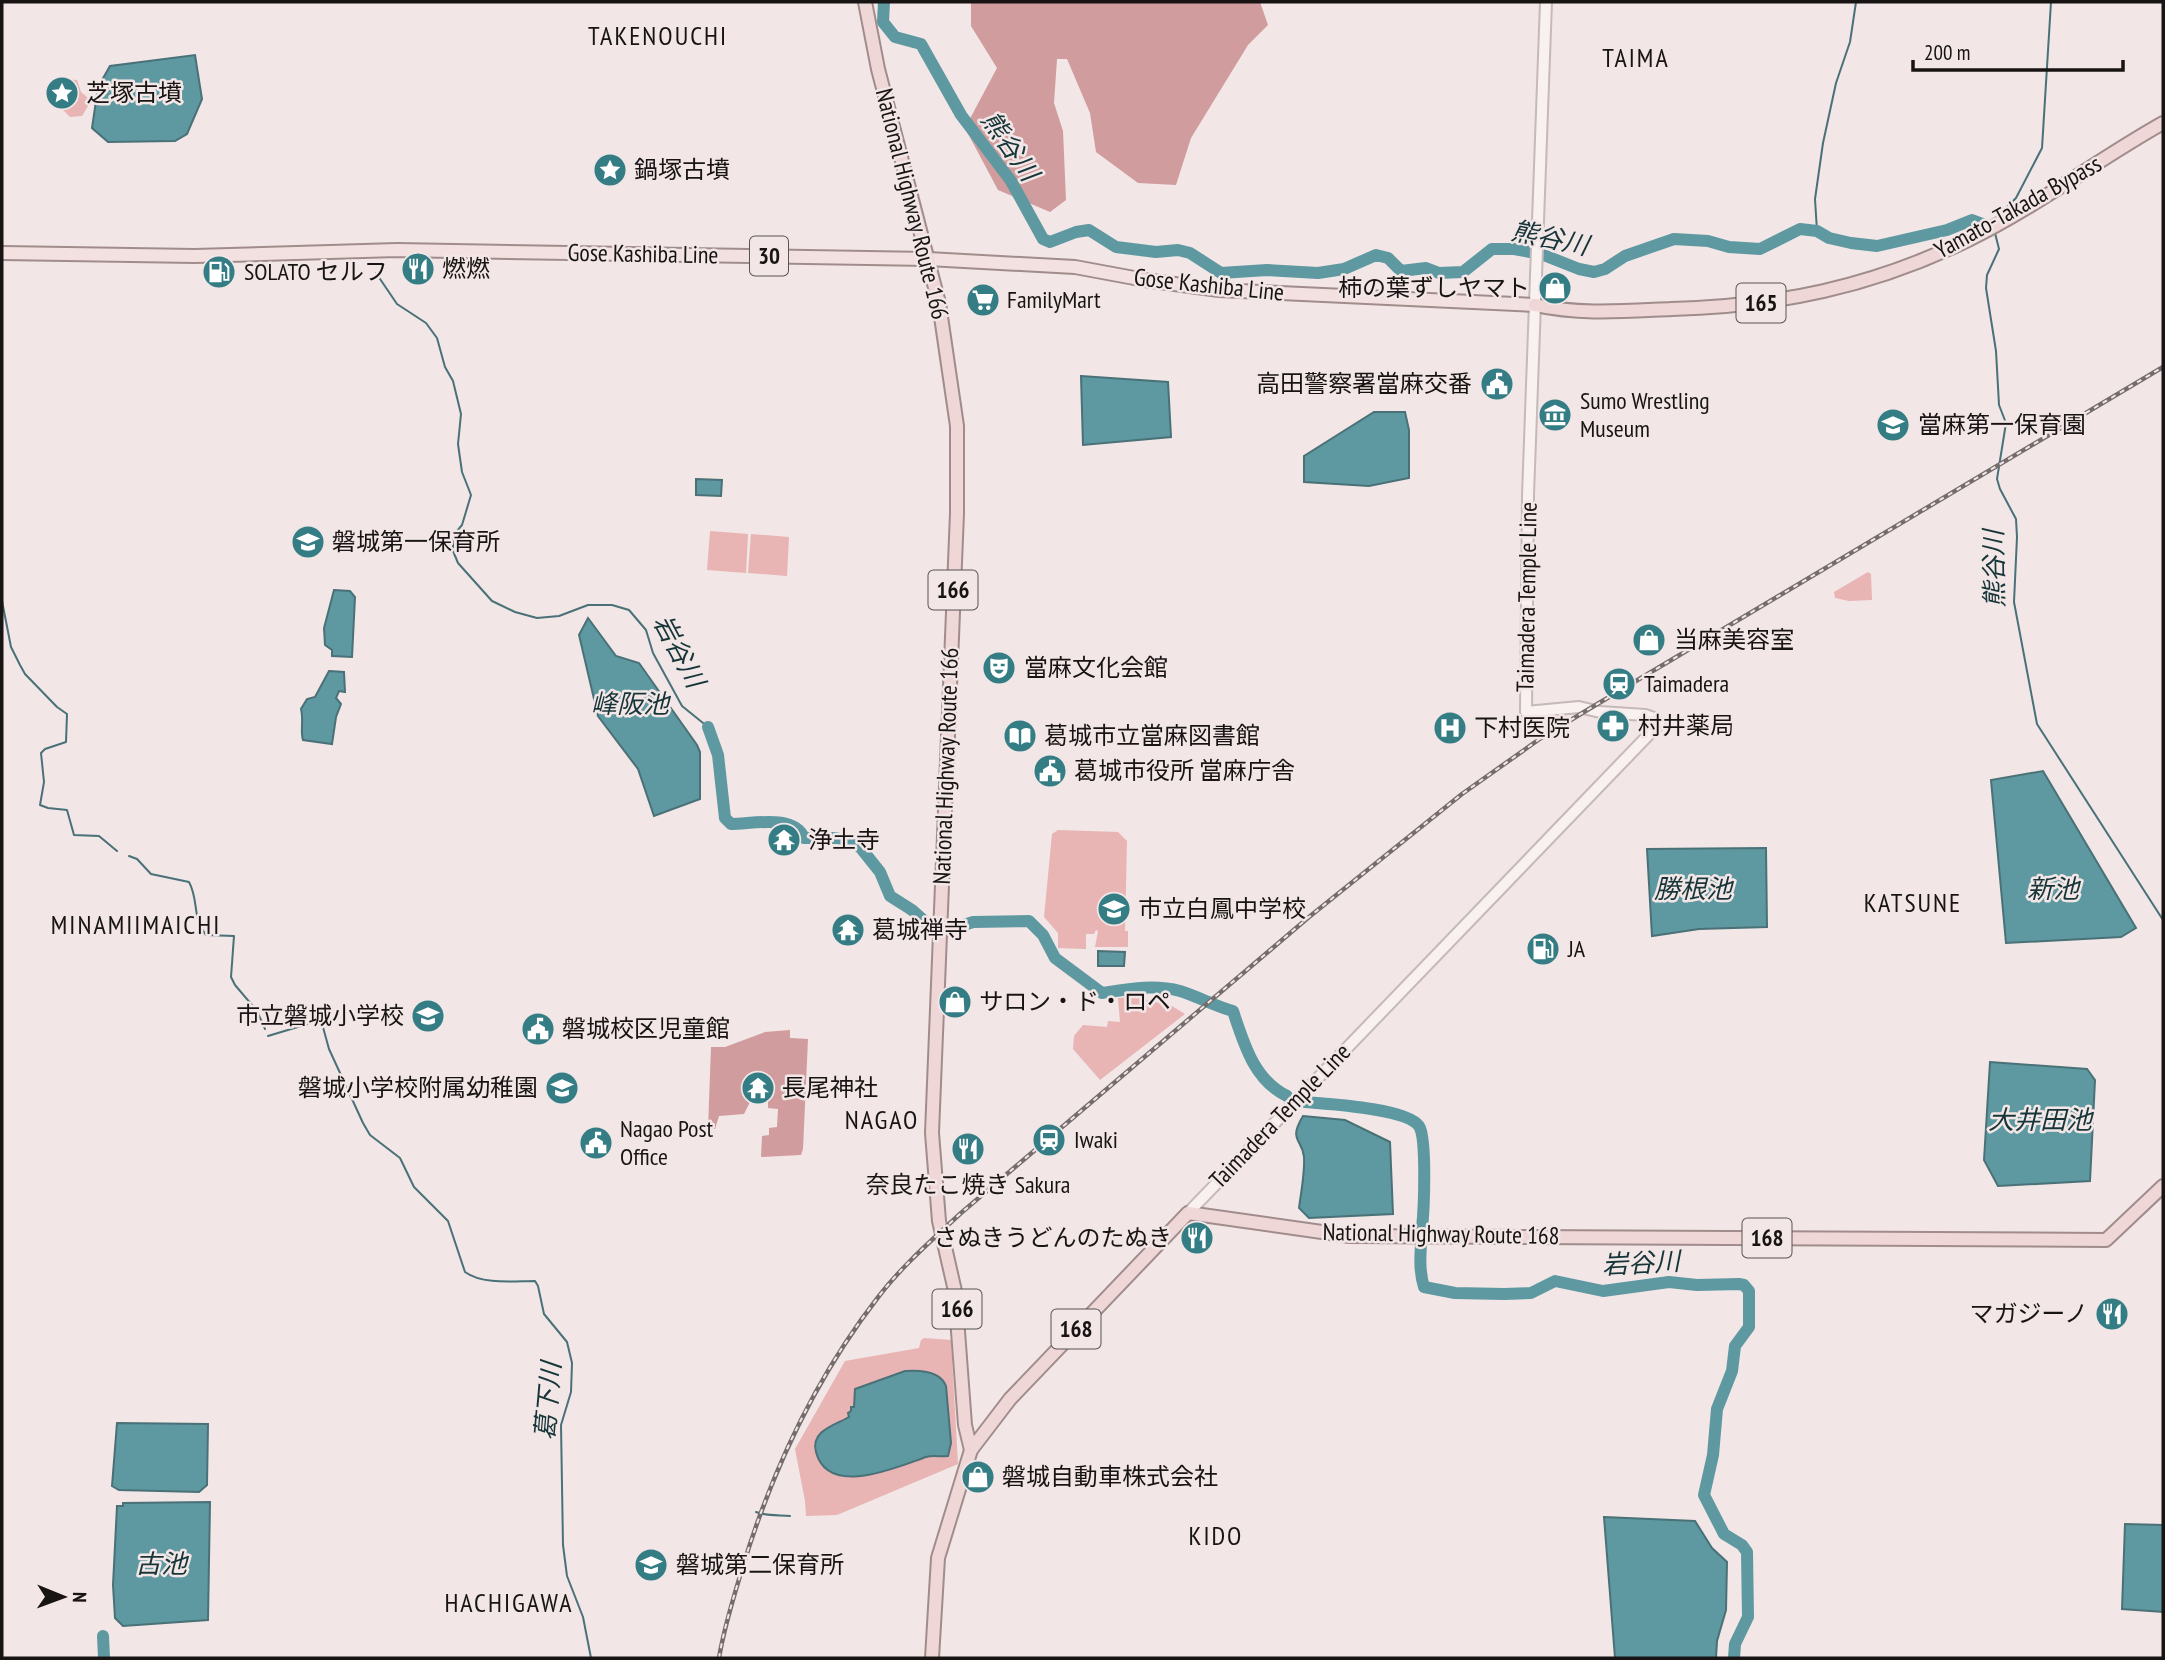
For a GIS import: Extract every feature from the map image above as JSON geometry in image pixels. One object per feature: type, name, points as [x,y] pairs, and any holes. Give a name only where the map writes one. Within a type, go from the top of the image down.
[{"type":"highway","name":"National Highway Route 166","points":[[864,2],[878,69],[939,303],[955,407],[958,474],[932,1133],[939,1221],[955,1292],[965,1426],[971,1450],[938,1558],[932,1658]]},
{"type":"highway","name":"Yamato-Takada Bypass","points":[[1535,305],[1559,310],[1597,312],[1760,304],[1807,296],[1896,270],[1977,236],[2163,123]]},
{"type":"highway","name":"National Highway Route 168","points":[[1188,1213],[1350,1236],[2106,1240],[2163,1186]]},
{"type":"highway","name":"168","points":[[971,1450],[1019,1389],[1188,1213]]},
{"type":"main road","name":"Taimadera Temple Line","points":[[1188,1213],[1659,724],[1654,718],[1645,715],[1600,712],[1579,707],[1526,712],[1528,495],[1546,2]]},
{"type":"main road","name":"Gose Kashiba Line","points":[[2,253],[195,256],[409,250],[928,259],[1075,267],[1145,281],[1210,289],[1535,305]]},
{"type":"shaded area","points":[[971,2],[1260,2],[1268,25],[1248,45],[1191,138],[1176,185],[1138,183],[1096,152],[1090,113],[1067,59],[1057,59],[1054,103],[1063,131],[1066,200],[1050,212],[998,190],[965,128],[997,68],[971,26]]},
{"type":"shaded area","points":[[61,79],[77,80],[81,92],[89,99],[82,116],[70,117],[50,97],[50,87]]},
{"type":"shaded area","points":[[710,531],[748,534],[746,573],[707,570]]},
{"type":"shaded area","points":[[751,534],[789,537],[787,576],[748,573]]},
{"type":"shaded area","points":[[1868,572],[1871,574],[1872,600],[1849,601],[1835,598],[1834,592]]},
{"type":"shaded area","points":[[1058,830],[1118,832],[1127,841],[1125,931],[1128,931],[1128,947],[1095,947],[1096,930],[1094,934],[1086,934],[1086,949],[1058,948],[1058,933],[1044,917],[1052,834]]},
{"type":"shaded area","points":[[1136,997],[1172,1006],[1185,1014],[1100,1080],[1073,1049],[1074,1036],[1083,1025],[1107,1027],[1108,1021],[1120,1022],[1118,998]]},
{"type":"shaded area","name":"長尾神社","points":[[790,1030],[790,1038],[808,1039],[803,1149],[801,1155],[761,1157],[762,1136],[769,1135],[769,1128],[777,1127],[778,1109],[768,1108],[768,1090],[756,1089],[755,1097],[744,1114],[719,1116],[715,1129],[708,1129],[711,1047],[725,1047],[765,1032]]},
{"type":"shaded area","points":[[924,1338],[951,1340],[958,1464],[837,1515],[806,1516],[795,1449],[845,1361],[919,1348]]},
{"type":"water","points":[[195,55],[202,99],[187,134],[175,141],[108,142],[92,128],[98,87],[110,66]]},
{"type":"water","points":[[1081,376],[1168,382],[1171,437],[1083,445]]},
{"type":"water","points":[[1374,412],[1405,412],[1409,430],[1409,478],[1369,486],[1304,482],[1304,456]]},
{"type":"water","points":[[696,479],[722,480],[721,496],[696,495]]},
{"type":"water","points":[[334,590],[350,591],[355,597],[352,657],[332,656],[332,650],[325,645],[324,628]]},
{"type":"water","name":"峰阪池","points":[[588,618],[616,656],[639,663],[697,745],[700,752],[700,799],[654,816],[638,769],[598,716],[579,635]]},
{"type":"water","points":[[329,671],[344,672],[345,692],[339,691],[336,698],[341,704],[332,744],[303,740],[301,709],[307,699],[315,697]]},
{"type":"water","name":"新池","points":[[2043,771],[2136,928],[2121,937],[2006,943],[1991,780]]},
{"type":"water","name":"勝根池","points":[[1766,848],[1767,927],[1699,929],[1652,936],[1647,849]]},
{"type":"water","points":[[1098,951],[1125,952],[1124,966],[1098,966]]},
{"type":"water","name":"大井田池","points":[[1990,1062],[2087,1069],[2095,1080],[2090,1181],[1998,1186],[1984,1160]]},
{"type":"water","points":[[1303,1116],[1345,1120],[1390,1142],[1393,1214],[1309,1218],[1299,1208],[1304,1157],[1296,1135]]},
{"type":"water","points":[[905,1371],[934,1374],[946,1386],[951,1443],[948,1456],[926,1457],[865,1476],[834,1474],[823,1466],[816,1452],[817,1439],[825,1430],[849,1417],[851,1407],[854,1407],[855,1389]]},
{"type":"water","points":[[117,1423],[208,1424],[207,1485],[199,1492],[119,1490],[112,1486]]},
{"type":"water","name":"古池","points":[[210,1502],[208,1620],[123,1626],[115,1618],[113,1585],[117,1506],[123,1506],[123,1503]]},
{"type":"water","points":[[1604,1517],[1695,1521],[1712,1548],[1727,1562],[1726,1610],[1717,1641],[1716,1658],[1615,1658]]},
{"type":"water","points":[[2125,1524],[2163,1525],[2163,1612],[2122,1609]]},
{"type":"waterway","name":"熊谷川","points":[[884,2],[883,22],[895,37],[921,44],[961,115],[1011,181],[1043,239],[1050,242],[1089,230],[1116,247],[1190,253],[1221,273],[1267,270],[1318,273],[1344,269],[1376,255],[1388,258],[1401,271],[1426,268],[1439,273],[1463,272],[1492,249],[1514,249],[1541,254],[1594,272],[1605,269],[1625,256],[1674,239],[1760,249],[1800,229],[1817,231],[1829,238],[1851,243],[1877,246],[1947,230],[1972,220],[1988,226]]},
{"type":"waterway","points":[[1817,231],[1815,199],[1823,143],[1836,83],[1850,42],[1856,2]]},
{"type":"waterway","points":[[1994,220],[2016,198],[2042,148],[2051,2]]},
{"type":"waterway","name":"熊谷川","points":[[1995,233],[1999,249],[1987,275],[1986,288],[1996,351],[1999,405],[2006,423],[1997,479],[2016,519],[2014,602],[2037,724],[2163,920]]},
{"type":"waterway","name":"岩谷川","points":[[376,273],[397,304],[426,323],[437,338],[445,367],[453,381],[461,414],[458,444],[462,472],[471,495],[462,525],[453,536],[453,551],[458,563],[492,601],[515,612],[537,618],[559,616],[588,605],[612,605],[629,610],[646,630],[653,653],[682,706],[708,727]]},
{"type":"waterway","name":"葛下川","points":[[2,601],[11,647],[25,674],[67,714],[66,742],[41,753],[44,782],[40,805],[67,810],[74,835],[99,836],[117,851]]},
{"type":"waterway","name":"岩谷川","points":[[708,727],[718,755],[725,818],[731,824],[782,823],[799,831],[804,838],[850,841],[860,847],[880,872],[890,896],[912,910],[932,928],[946,931],[973,922],[1029,921],[1043,935],[1055,958],[1102,993],[1141,988],[1170,989],[1233,1011],[1246,1048],[1258,1071],[1266,1081],[1287,1096]]},
{"type":"waterway","name":"葛下川","points":[[129,856],[137,859],[151,874],[189,882],[197,916],[206,935],[234,936],[231,977],[257,1011],[265,1029]]},
{"type":"waterway","name":"葛下川","points":[[268,1036],[321,1020],[329,1049],[363,1123],[370,1135],[400,1158],[414,1187],[448,1221],[465,1272],[490,1281],[535,1281],[538,1286],[544,1314],[567,1342],[572,1363],[571,1392],[561,1425],[563,1545],[567,1576],[583,1617],[591,1658]]},
{"type":"waterway","name":"岩谷川","points":[[1305,1102],[1383,1111],[1399,1115],[1419,1126],[1424,1159],[1420,1258],[1424,1287],[1455,1293],[1504,1294],[1531,1293],[1555,1281],[1603,1291],[1669,1282],[1697,1285],[1739,1284],[1749,1291],[1749,1327],[1735,1346],[1732,1371],[1717,1409],[1713,1455],[1704,1495],[1724,1534],[1742,1545],[1747,1552],[1748,1617],[1735,1644],[1734,1658]]},
{"type":"waterway","points":[[756,1512],[790,1516]]},
{"type":"waterway","points":[[103,1636],[104,1658]]},
{"type":"railway","points":[[719,1658],[743,1566],[768,1494],[816,1391],[856,1327],[888,1285],[961,1213],[1309,917],[1462,794],[1541,738],[2163,367]]},
{"type":"place","name":"芝塚古墳","points":[[62,93]]},
{"type":"place","name":"鍋塚古墳","points":[[610,170]]},
{"type":"place","name":"燃燃","points":[[418,269]]},
{"type":"place","name":"SOLATO セルフ","points":[[219,272]]},
{"type":"place","name":"柿の葉ずしヤマト","points":[[1555,288]]},
{"type":"place","name":"FamilyMart","points":[[983,300]]},
{"type":"place","name":"高田警察署當麻交番","points":[[1497,384]]},
{"type":"place","name":"Sumo Wrestling Museum","points":[[1555,415]]},
{"type":"place","name":"當麻第一保育園","points":[[1893,425]]},
{"type":"place","name":"磐城第一保育所","points":[[308,542]]},
{"type":"place","name":"当麻美容室","points":[[1649,640]]},
{"type":"place","name":"當麻文化会館","points":[[999,668]]},
{"type":"place","name":"Taimadera","points":[[1619,684]]},
{"type":"place","name":"村井薬局","points":[[1613,726]]},
{"type":"place","name":"下村医院","points":[[1450,728]]},
{"type":"place","name":"葛城市立當麻図書館","points":[[1020,736]]},
{"type":"place","name":"葛城市役所 當麻庁舎","points":[[1050,771]]},
{"type":"place","name":"浄土寺","points":[[784,840]]},
{"type":"place","name":"市立白鳳中学校","points":[[1114,909]]},
{"type":"place","name":"葛城禅寺","points":[[848,930]]},
{"type":"place","name":"JA","points":[[1543,949]]},
{"type":"place","name":"サロン・ド・ロペ","points":[[955,1002]]},
{"type":"place","name":"市立磐城小学校","points":[[428,1016]]},
{"type":"place","name":"磐城校区児童館","points":[[538,1029]]},
{"type":"place","name":"磐城小学校附属幼稚園","points":[[562,1088]]},
{"type":"place","name":"長尾神社","points":[[758,1088]]},
{"type":"place","name":"Iwaki","points":[[1049,1140]]},
{"type":"place","name":"Nagao Post Office","points":[[596,1143]]},
{"type":"place","name":"奈良たこ焼き Sakura","points":[[968,1149]]},
{"type":"place","name":"さぬきうどんのたぬき","points":[[1197,1238]]},
{"type":"place","name":"マガジーノ","points":[[2112,1314]]},
{"type":"place","name":"磐城自動車株式会社","points":[[978,1477]]},
{"type":"place","name":"磐城第二保育所","points":[[651,1565]]},
{"type":"district","name":"TAKENOUCHI","points":[[658,36]]},
{"type":"district","name":"TAIMA","points":[[1636,58]]},
{"type":"district","name":"KATSUNE","points":[[1913,903]]},
{"type":"district","name":"MINAMIIMAICHI","points":[[136,925]]},
{"type":"district","name":"NAGAO","points":[[882,1120]]},
{"type":"district","name":"KIDO","points":[[1216,1536]]},
{"type":"district","name":"HACHIGAWA","points":[[509,1603]]}]
